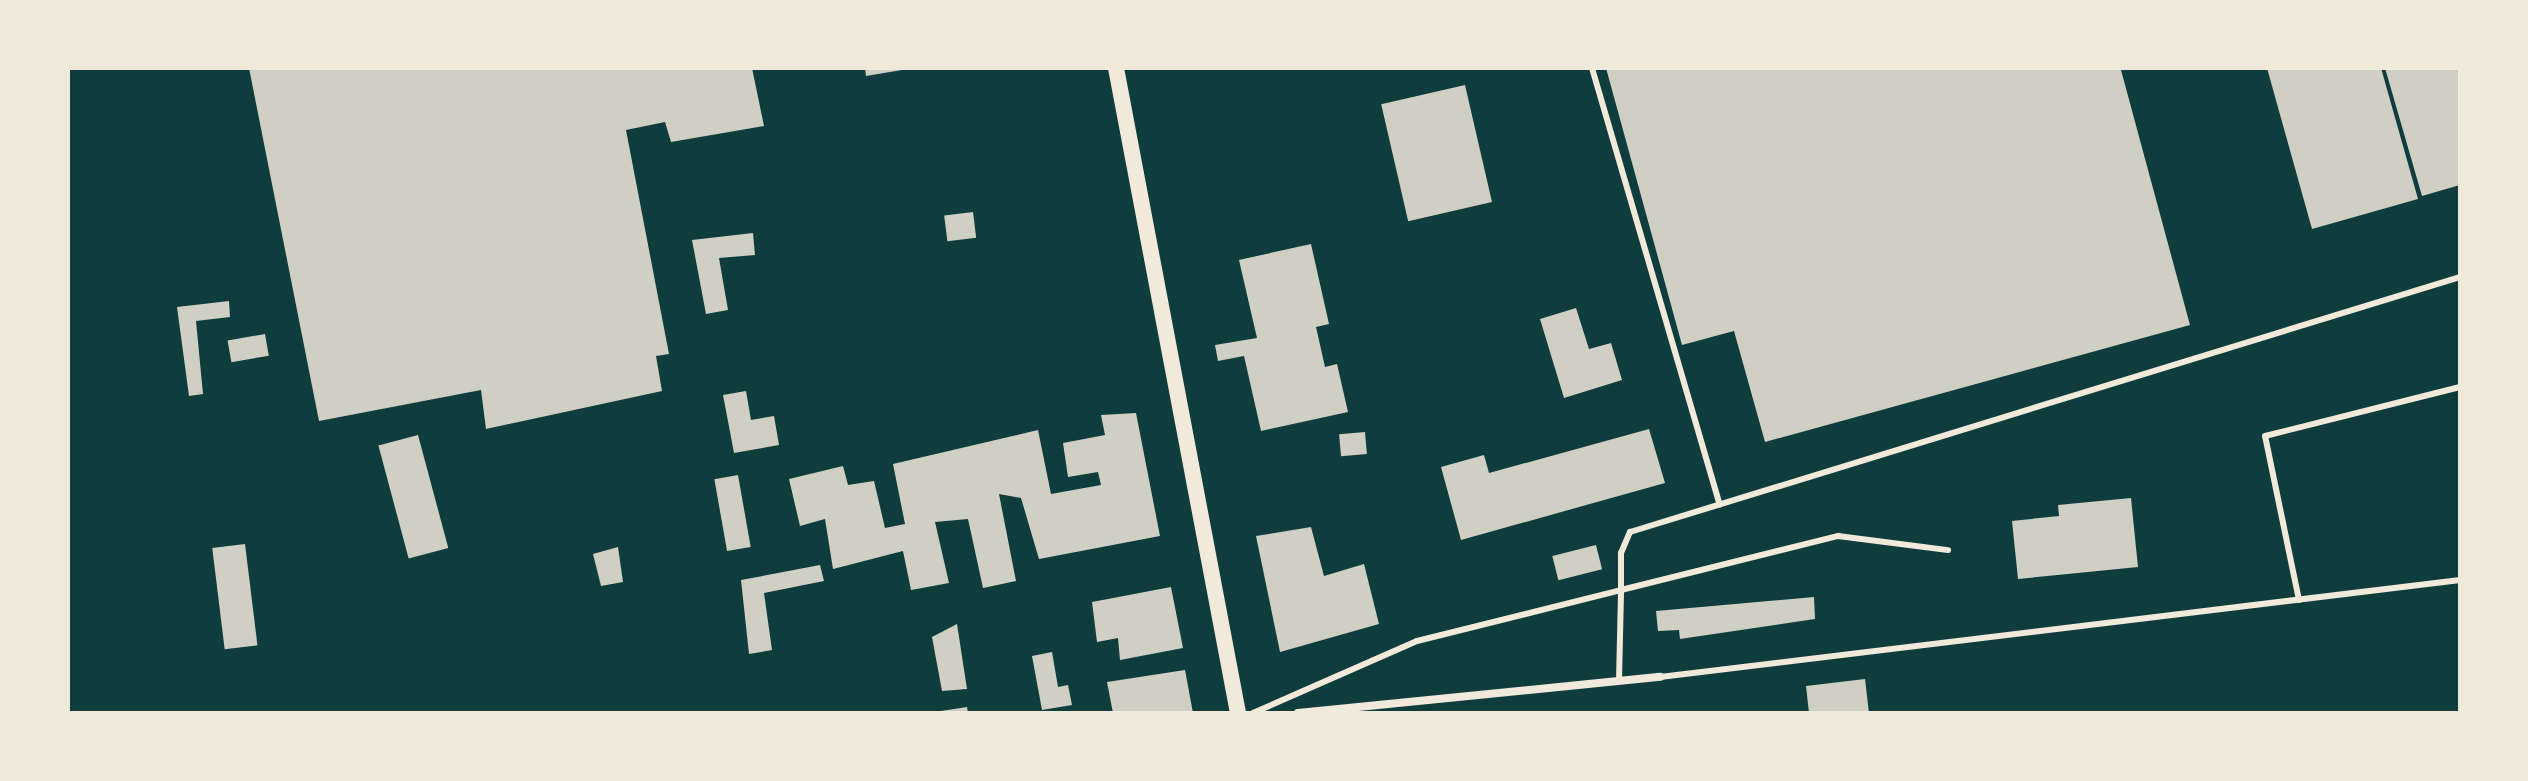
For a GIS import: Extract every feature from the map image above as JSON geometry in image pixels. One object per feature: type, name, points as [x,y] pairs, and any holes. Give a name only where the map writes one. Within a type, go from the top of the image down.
[{"type":"main road","points":[[1116,68],[1238,713]]},
{"type":"street","points":[[1298,713],[1660,677]]},
{"type":"lane","points":[[1592,68],[1720,505]]},
{"type":"lane","points":[[1619,681],[1621,553],[1630,532],[2460,277]]},
{"type":"lane","points":[[2299,600],[2265,436],[2460,387]]},
{"type":"lane","points":[[1253,713],[1417,641],[1838,536],[1948,550]]},
{"type":"lane","points":[[1660,677],[2460,580]]},
{"type":"building","points":[[249,68],[752,68],[764,126],[671,142],[665,122],[626,130],[669,354],[656,356],[662,391],[486,429],[481,390],[319,421]]},
{"type":"building","points":[[865,68],[902,68],[902,70],[866,76]]},
{"type":"building","points":[[1606,68],[2127,68],[2121,70],[2190,325],[1765,442],[1734,331],[1682,345]]},
{"type":"building","points":[[2267,68],[2381,68],[2418,199],[2312,229]]},
{"type":"building","points":[[2385,68],[2460,68],[2460,185],[2422,196]]},
{"type":"building","points":[[1465,85],[1492,202],[1408,221],[1381,104]]},
{"type":"building","points":[[973,212],[976,238],[947,241],[944,216]]},
{"type":"building","points":[[753,233],[755,255],[719,258],[728,310],[706,314],[692,240]]},
{"type":"building","points":[[1311,244],[1329,324],[1316,327],[1325,367],[1337,364],[1348,412],[1261,431],[1244,356],[1218,361],[1215,345],[1257,338],[1239,260]]},
{"type":"building","points":[[229,301],[230,317],[196,321],[203,394],[189,396],[177,307]]},
{"type":"building","points":[[1576,308],[1589,349],[1611,343],[1622,380],[1564,398],[1540,319]]},
{"type":"building","points":[[265,334],[269,356],[231,362],[228,341]]},
{"type":"building","points":[[746,391],[751,420],[774,416],[779,445],[734,453],[723,395]]},
{"type":"building","points":[[1136,413],[1160,536],[1039,559],[1021,498],[999,494],[1016,581],[983,588],[968,519],[935,522],[949,583],[911,590],[903,551],[833,569],[825,519],[800,526],[789,479],[843,466],[848,485],[874,481],[885,528],[905,524],[893,464],[1038,430],[1051,494],[1101,485],[1098,472],[1068,477],[1063,443],[1105,435],[1101,415]]},
{"type":"building","points":[[1649,429],[1665,483],[1461,540],[1441,467],[1484,455],[1489,473]]},
{"type":"building","points":[[1365,432],[1367,454],[1341,456],[1339,434]]},
{"type":"building","points":[[418,435],[448,548],[409,559],[378,446]]},
{"type":"building","points":[[738,475],[751,547],[727,551],[714,479]]},
{"type":"building","points":[[2131,498],[2138,567],[2018,579],[2012,521],[2059,516],[2058,505]]},
{"type":"building","points":[[1311,527],[1324,576],[1364,564],[1379,624],[1280,652],[1256,536]]},
{"type":"building","points":[[245,544],[257,645],[225,649],[212,548]]},
{"type":"building","points":[[1596,545],[1602,569],[1558,580],[1552,556]]},
{"type":"building","points":[[618,547],[623,582],[601,586],[593,554]]},
{"type":"building","points":[[820,565],[824,581],[764,593],[772,650],[749,654],[741,580]]},
{"type":"building","points":[[1171,587],[1183,648],[1120,660],[1118,638],[1097,642],[1092,602]]},
{"type":"building","points":[[1814,597],[1815,619],[1680,639],[1679,630],[1658,631],[1656,611]]},
{"type":"building","points":[[957,624],[967,689],[942,691],[932,637]]},
{"type":"building","points":[[1052,652],[1058,687],[1068,685],[1072,705],[1042,710],[1032,656]]},
{"type":"building","points":[[1185,670],[1193,713],[1113,713],[1107,682]]},
{"type":"building","points":[[1865,679],[1869,713],[1809,713],[1806,686]]},
{"type":"building","points":[[967,707],[968,713],[941,713],[941,711]]}]
